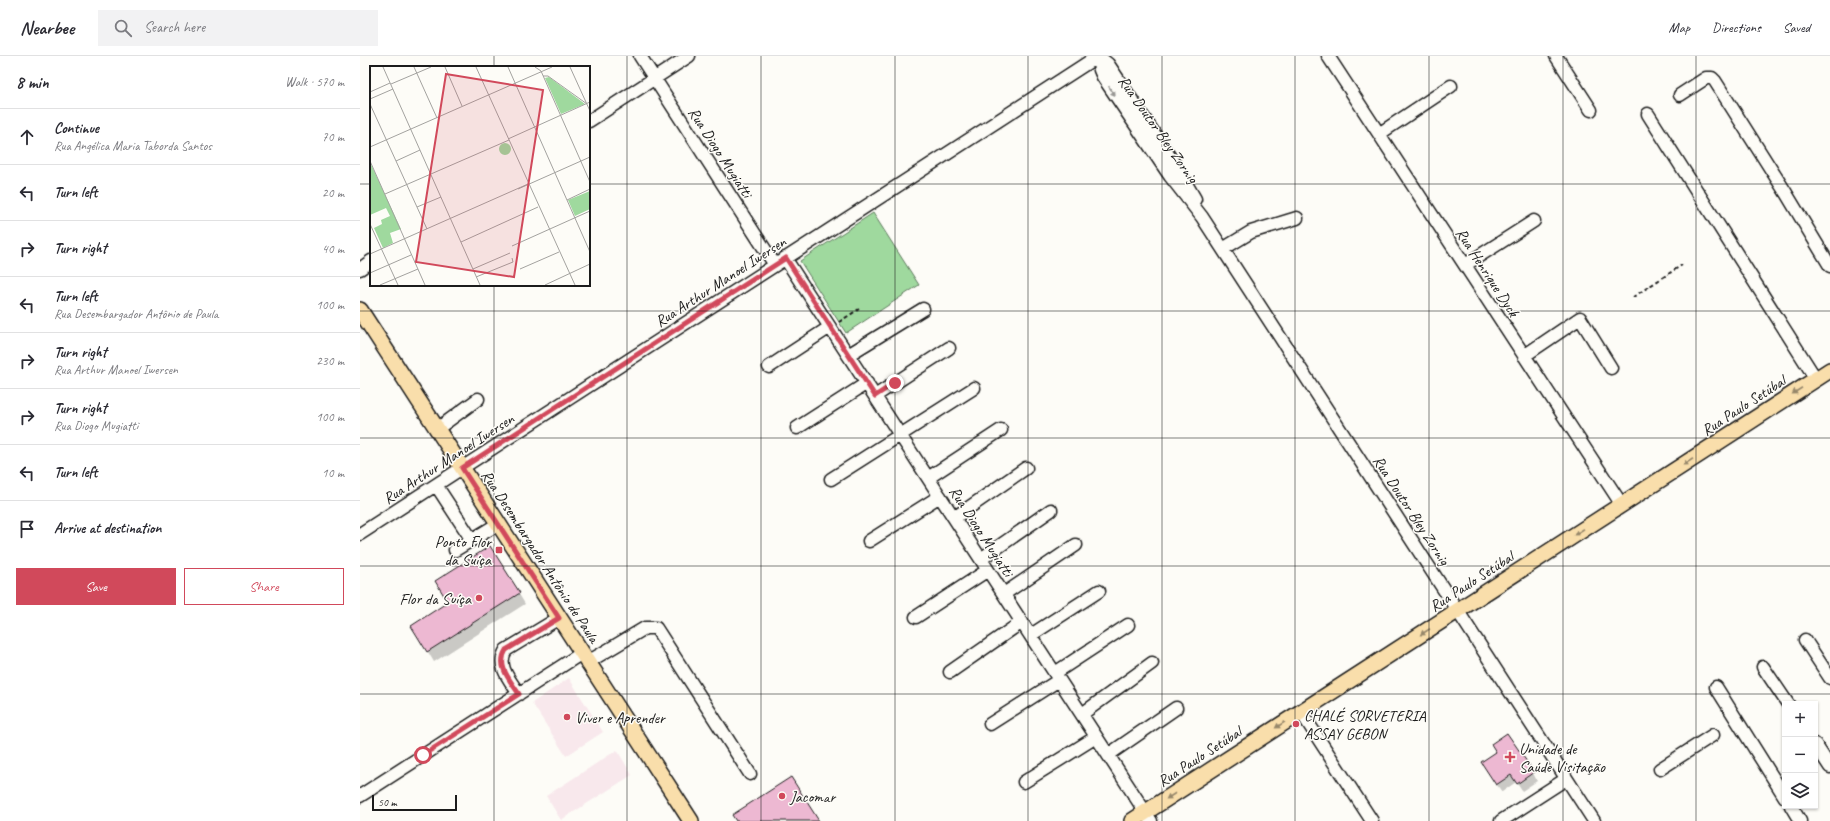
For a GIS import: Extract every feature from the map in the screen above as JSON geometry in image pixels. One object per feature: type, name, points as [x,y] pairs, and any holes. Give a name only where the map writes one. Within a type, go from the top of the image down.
[{"type":"main road","name":"Rua Desembargador Antônio de Paula","points":[[360,310],[691,821]]},
{"type":"main road","name":"Rua Paulo Setúbal","points":[[1132,821],[1148,817],[1301,712],[1830,370]]},
{"type":"street","name":"Rua Diogo Mugiatti","points":[[640,56],[775,265]]},
{"type":"street","points":[[590,119],[689,56]]},
{"type":"street","name":"Rua Doutor Bley Zornig","points":[[1098,56],[1102,77],[1170,176],[1202,217],[1594,821]]},
{"type":"street","name":"Rua Arthur Manoel Iwersen","points":[[360,534],[1098,56]]},
{"type":"street","name":"Rua Henrique Dyck","points":[[1328,56],[1622,505]]},
{"type":"street","points":[[1556,56],[1591,110]]},
{"type":"street","points":[[1680,95],[1706,78],[1712,78],[1715,81],[1786,192],[1830,266]]},
{"type":"street","points":[[1379,134],[1450,86]]},
{"type":"street","points":[[1648,114],[1816,379]]},
{"type":"street","points":[[1223,249],[1250,232],[1297,218]]},
{"type":"street","points":[[1465,265],[1534,221]]},
{"type":"street","name":"Rua Diogo Mugiatti","points":[[786,258],[1148,817]]},
{"type":"street","points":[[360,269],[370,262]]},
{"type":"street","points":[[848,355],[922,309]]},
{"type":"street","points":[[1524,356],[1580,318],[1611,368]]},
{"type":"street","points":[[769,367],[830,327]]},
{"type":"street","points":[[875,396],[949,348]]},
{"type":"street","points":[[798,428],[866,383]]},
{"type":"street","points":[[831,479],[974,388]]},
{"type":"street","points":[[437,429],[478,399]]},
{"type":"street","points":[[928,478],[1002,430]]},
{"type":"street","points":[[954,518],[1026,468]]},
{"type":"street","points":[[436,485],[472,540]]},
{"type":"street","points":[[869,541],[940,496]]},
{"type":"street","points":[[981,559],[1051,510]]},
{"type":"street","points":[[455,550],[498,524]]},
{"type":"street","points":[[1004,594],[1076,546]]},
{"type":"street","points":[[916,617],[988,570]]},
{"type":"street","points":[[1030,635],[1099,590]]},
{"type":"street","points":[[519,694],[502,666],[501,657],[506,650],[559,618]]},
{"type":"street","points":[[950,672],[1022,622]]},
{"type":"street","points":[[990,724],[1128,625]]},
{"type":"street","points":[[360,796],[519,694],[585,657],[645,628],[656,628],[750,774]]},
{"type":"street","points":[[1805,640],[1830,678]]},
{"type":"street","points":[[1082,714],[1152,663]]},
{"type":"street","points":[[1763,667],[1786,701]]},
{"type":"street","points":[[1716,687],[1782,791]]},
{"type":"street","points":[[1108,755],[1176,708]]},
{"type":"street","points":[[1301,712],[1372,821]]},
{"type":"street","points":[[1660,769],[1713,735]]},
{"type":"street","points":[[1024,782],[1096,737]]},
{"type":"street","points":[[1818,749],[1830,767]]},
{"type":"street","points":[[1501,821],[1566,779]]},
{"type":"street","points":[[1793,809],[1800,821]]},
{"type":"path","points":[[1634,297],[1682,265]]},
{"type":"path","points":[[830,327],[858,310]]},
{"type":"shaded area","name":"Viver e Aprender","points":[[569,678],[603,732],[566,756],[532,703]]},
{"type":"shaded area","name":"Viver e Aprender","points":[[617,750],[632,775],[561,820],[546,796]]},
{"type":"green space","points":[[873,213],[919,285],[846,333],[800,261]]},
{"type":"building","name":"Flor da Suíça","points":[[490,546],[520,593],[427,652],[411,626],[448,602],[435,581]]},
{"type":"building","name":"Unidade de Saúde Visitação","points":[[1507,733],[1534,772],[1517,784],[1511,775],[1496,785],[1481,762],[1496,752],[1491,744]]},
{"type":"building","name":"Jacomar","points":[[791,777],[819,821],[736,821],[732,815]]},
{"type":"place","name":"Ponto Flor da Suíça","points":[[499,550]]},
{"type":"place","name":"Flor da Suíça","points":[[479,598]]},
{"type":"place","name":"Viver e Aprender","points":[[567,717]]},
{"type":"place","name":"CHALÉ SORVETERIA ASSAY GEBON","points":[[1296,724]]},
{"type":"place","name":"Unidade de Saúde Visitação","points":[[1510,757]]},
{"type":"place","name":"Jacomar","points":[[782,796]]},
{"type":"route","points":[[423,755],[519,694],[502,666],[501,657],[506,650],[559,618],[462,468],[786,258],[875,396],[895,383]]}]
